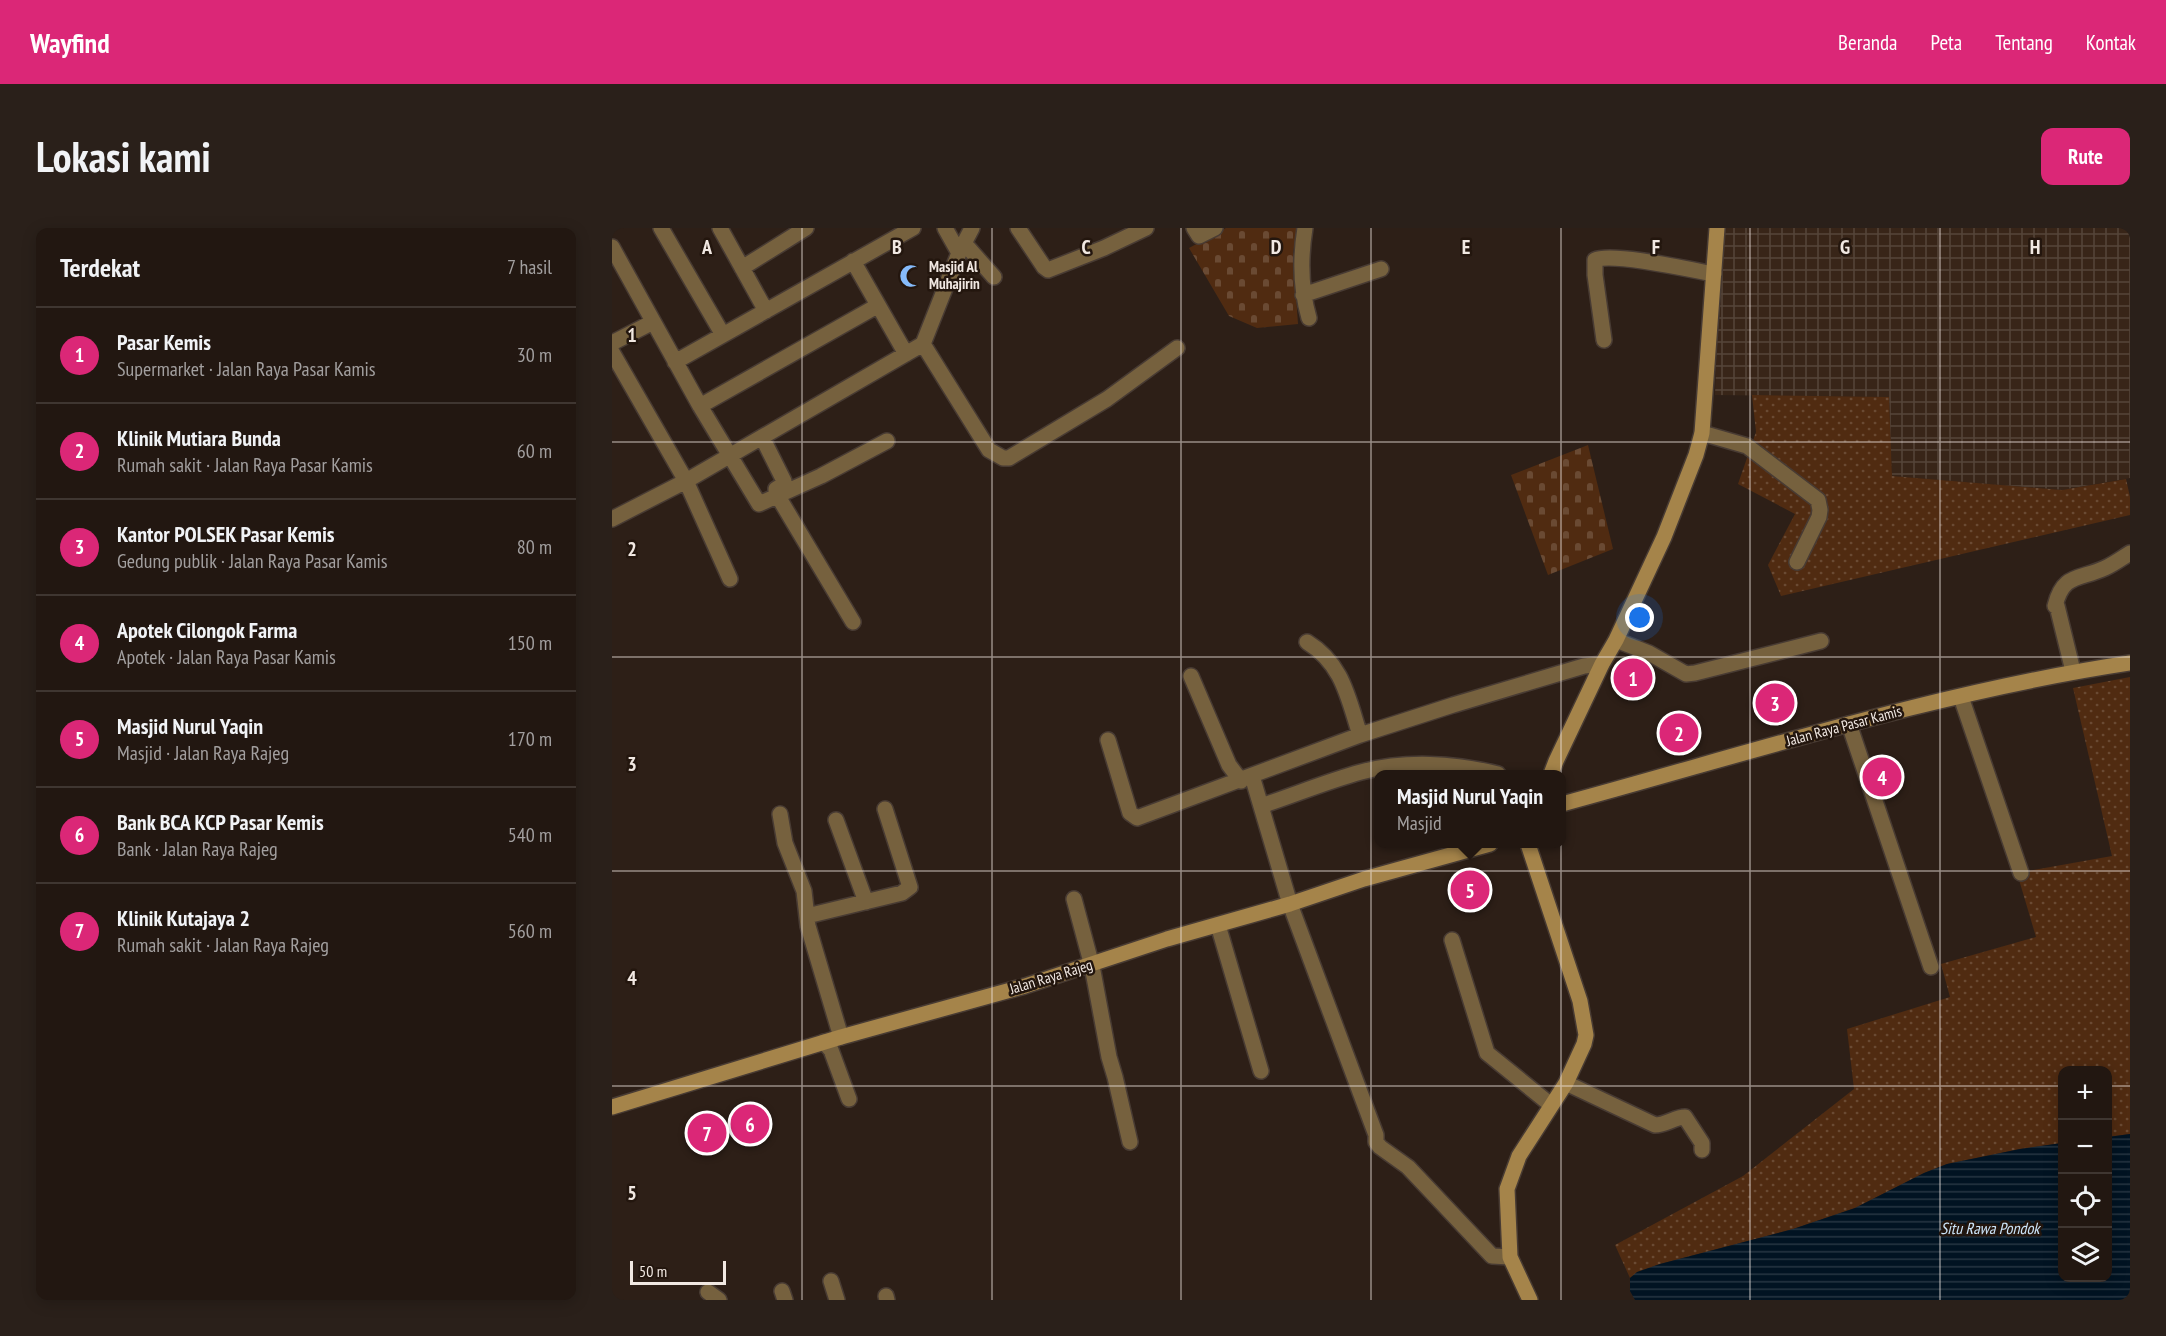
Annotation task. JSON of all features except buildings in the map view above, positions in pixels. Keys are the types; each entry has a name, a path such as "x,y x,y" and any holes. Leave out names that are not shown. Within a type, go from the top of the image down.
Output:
{"main road":[{"path":"1552,770 1664,537 1696,455 1702,433 1717,228"},
{"name":"Jalan Raya Pasar Kamis","path":"1566,803 1814,732 1926,704 2073,671 2130,663"},
{"name":"Jalan Raya Rajeg","path":"612,1107 841,1037 1092,966 1167,939 1472,848"},
{"path":"1530,848 1580,1001 1584,1020 1584,1044 1566,1083 1519,1156 1507,1189 1510,1257 1530,1300"}],"street":[{"path":"661,228 723,335"},
{"path":"720,228 766,311"},
{"path":"742,268 806,228"},
{"path":"675,362 913,228"},
{"path":"945,228 962,248 994,277"},
{"path":"612,519 686,481 923,344 972,228"},
{"path":"1018,228 1048,270 1104,248 1146,228"},
{"path":"1194,228 1199,236 1215,228"},
{"path":"1305,228 1300,265 1303,295 1309,318"},
{"path":"612,247 700,406 759,504 821,476 887,441"},
{"path":"1604,340 1594,275 1595,260 1604,257 1714,274"},
{"path":"853,261 906,354"},
{"path":"1303,295 1381,269"},
{"path":"700,406 877,306"},
{"path":"612,343 653,322"},
{"path":"923,344 989,450 1003,458 1009,458 1107,399 1177,348"},
{"path":"612,352 686,481 730,579"},
{"path":"1702,433 1747,446 1818,500 1819,517 1797,562"},
{"path":"762,436 784,482 776,489 777,496 853,622"},
{"path":"2073,671 2057,606 2055,606 2059,591 2070,581 2105,568 2130,553"},
{"path":"1616,640 1649,653 1686,674 1821,641"},
{"path":"1307,642 1328,659 1339,674 1360,735"},
{"path":"1108,740 1130,813 1134,817 1139,817 1360,735 1584,666 1602,664"},
{"path":"1191,676 1228,765 1247,778 1261,806 1290,904 1377,1142 1380,1147 1408,1167 1492,1256 1510,1257"},
{"path":"1961,697 2021,873"},
{"path":"1849,724 1931,967"},
{"path":"1261,806 1363,771 1386,767 1439,766 1482,770"},
{"path":"807,916 902,893 910,887 885,809"},
{"path":"780,814 785,843 804,891 808,926 841,1037"},
{"path":"836,820 866,902"},
{"path":"1074,899 1092,966 1109,1057 1130,1142"},
{"path":"1218,925 1261,1071"},
{"path":"1452,940 1487,1053 1551,1106"},
{"path":"824,1042 831,1050 849,1099"},
{"path":"1566,1083 1655,1125 1662,1125 1681,1116 1685,1117 1702,1143 1702,1150"},
{"path":"831,1281 837,1300"}],"shaded area":[{"path":"1721,228 2130,228 2130,478 2062,490 1892,476 1889,397 1715,395"}],"green space":[{"path":"1226,228 1298,228 1293,252 1298,324 1257,328 1229,316 1189,248"},
{"path":"1752,395 1889,397 1892,476 2062,490 2126,479 2130,497 2130,515 1781,596 1768,565 1795,514 1738,484 1756,432"},
{"path":"1588,445 1613,549 1548,575 1511,475"},
{"path":"2130,677 2130,1134 2112,1136 2112,1066 2058,1066 2058,1144 1947,1164 1924,1173 1855,1208 1793,1229 1660,1264 1638,1272 1630,1278 1615,1245 1743,1176 1854,1089 1847,1029 1950,997 1941,964 2036,937 2017,873 2112,856 2073,688"}],"water":[{"name":"Situ Rawa Pondok","path":"2130,1134 2130,1300 1635,1300 1630,1291 1630,1278 1637,1272 1793,1229 1855,1208 1924,1173 1947,1164 2058,1144 2058,1282 2112,1282 2112,1136"}],"place":[{"name":"Masjid Al Muhajirin","path":"911,276"},
{"name":"Pasar Kemis","path":"1633,678"},
{"name":"Kantor POLSEK Pasar Kemis","path":"1775,703"},
{"name":"Klinik Mutiara Bunda","path":"1679,733"},
{"name":"Apotek Cilongok Farma","path":"1882,777"},
{"name":"Masjid Nurul Yaqin","path":"1470,890"},
{"name":"Bank BCA KCP Pasar Kemis","path":"750,1124"},
{"name":"Klinik Kutajaya 2","path":"707,1133"}]}
